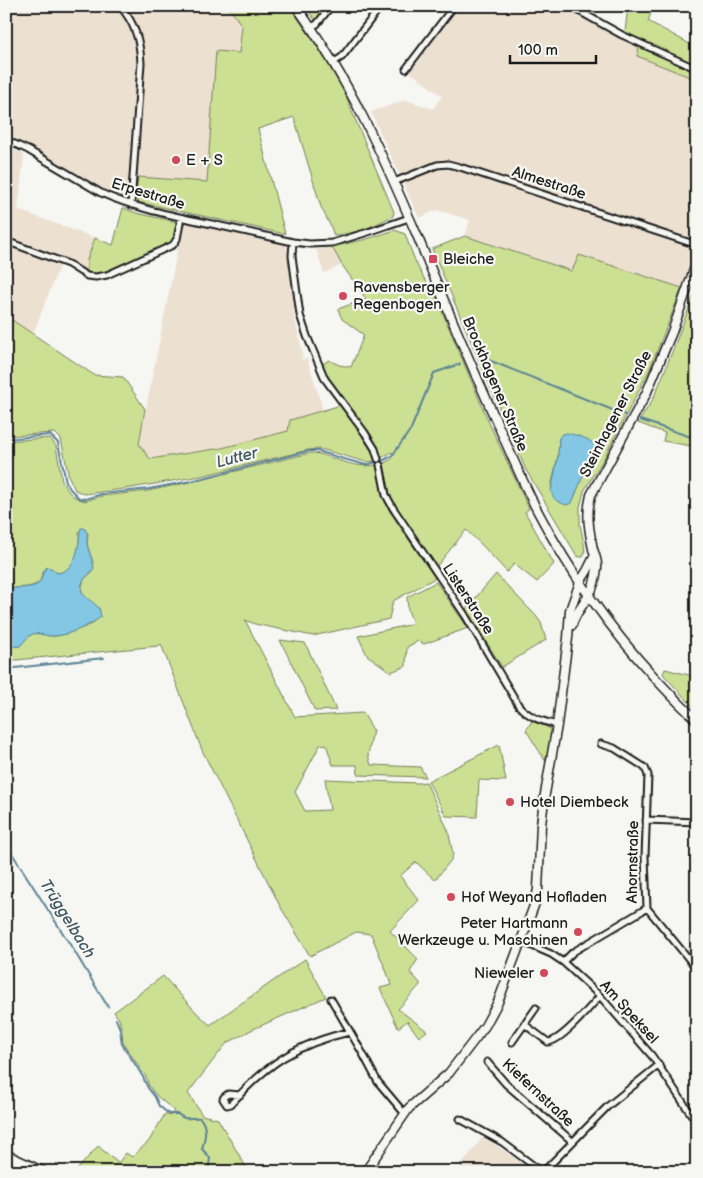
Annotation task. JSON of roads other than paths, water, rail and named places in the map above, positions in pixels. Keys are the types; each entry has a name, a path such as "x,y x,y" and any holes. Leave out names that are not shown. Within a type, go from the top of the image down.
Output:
{"main road":[{"name":"Brockhagener Straße","path":"296,6 334,62 364,116 522,479 554,540 580,582 619,635 643,664 697,720"},
{"name":"Steinhagener Straße","path":"568,638 574,617 589,595 596,573 597,562 588,515 591,495 646,394 672,332 697,261"},
{"name":"Steinhagener Straße","path":"365,1172 405,1114 415,1102 449,1073 485,1026 498,1002 521,941 538,889 540,825 558,725 570,610 580,582 594,554"},
{"path":"6,1156 43,1172"}],"street":[{"path":"120,6 132,22 141,53 131,205"},
{"path":"312,28 330,6"},
{"path":"334,62 342,57 381,6"},
{"path":"406,69 454,6"},
{"path":"570,6 622,35 697,69"},
{"name":"Erpestraße","path":"6,140 28,150 101,193 131,205 181,218 293,242 310,244 332,243 409,218"},
{"name":"Almestraße","path":"394,182 437,165 460,166 697,245"},
{"path":"6,241 68,264 87,276 96,277 107,275 173,245 177,239 181,218"},
{"path":"293,242 292,256 300,315 306,336 325,379 365,433 375,449 378,459"},
{"name":"Listerstraße","path":"380,465 386,495 393,508 465,615 519,706 532,717 558,725"},
{"name":"Ahornstraße","path":"563,962 573,952 647,908 646,820 649,779 647,771 614,748 601,744"},
{"path":"646,820 697,822"},
{"path":"647,908 697,969"},
{"name":"Am Speksel","path":"521,941 551,954 563,962 600,996 659,1065 697,1123"},
{"path":"524,1024 548,1042 552,1042 564,1033 600,996"},
{"path":"330,999 378,1082 405,1114"},
{"path":"512,1042 536,1008"},
{"path":"240,1095 267,1069 291,1052 324,1039 349,1032"},
{"name":"Kiefernstraße","path":"487,1062 506,1084 572,1141"},
{"path":"460,1120 502,1142 542,1172 608,1106 659,1065"}],"water":[{"path":"567,433 587,439 595,447 572,503 566,505 556,500 551,491 558,456 559,438 562,434"},
{"path":"81,528 84,528 87,532 87,543 94,568 83,582 81,588 86,597 98,607 101,617 85,627 72,632 59,636 33,634 20,646 9,647 6,645 6,590 38,584 47,567 57,573 67,569 75,557"}],"waterway":[{"name":"Lutter","path":"481,357 625,415"},
{"name":"Lutter","path":"6,439 50,435 58,443 66,482 79,498 85,499 102,494 149,489 191,481 309,451 318,451 366,465 392,456 411,429 434,373 460,364"},
{"name":"Lutter","path":"640,420 697,439"},
{"path":"6,669 104,658"},
{"name":"Trüggelbach","path":"6,844 108,1007"},
{"name":"Trüggelbach","path":"116,1019 120,1029 122,1044 159,1106 169,1114 178,1114 186,1118 200,1118 203,1121 205,1133 202,1149 210,1158 208,1172"}],"place":[{"name":"E + S","path":"176,160"},
{"name":"Bleiche","path":"433,259"},
{"name":"Ravensberger Regenbogen","path":"343,296"},
{"name":"Hotel Diembeck","path":"510,802"},
{"name":"Hof Weyand Hofladen","path":"451,897"},
{"name":"Peter Hartmann Werkzeuge u. Maschinen","path":"578,932"},
{"name":"Nieweler","path":"544,973"}]}
